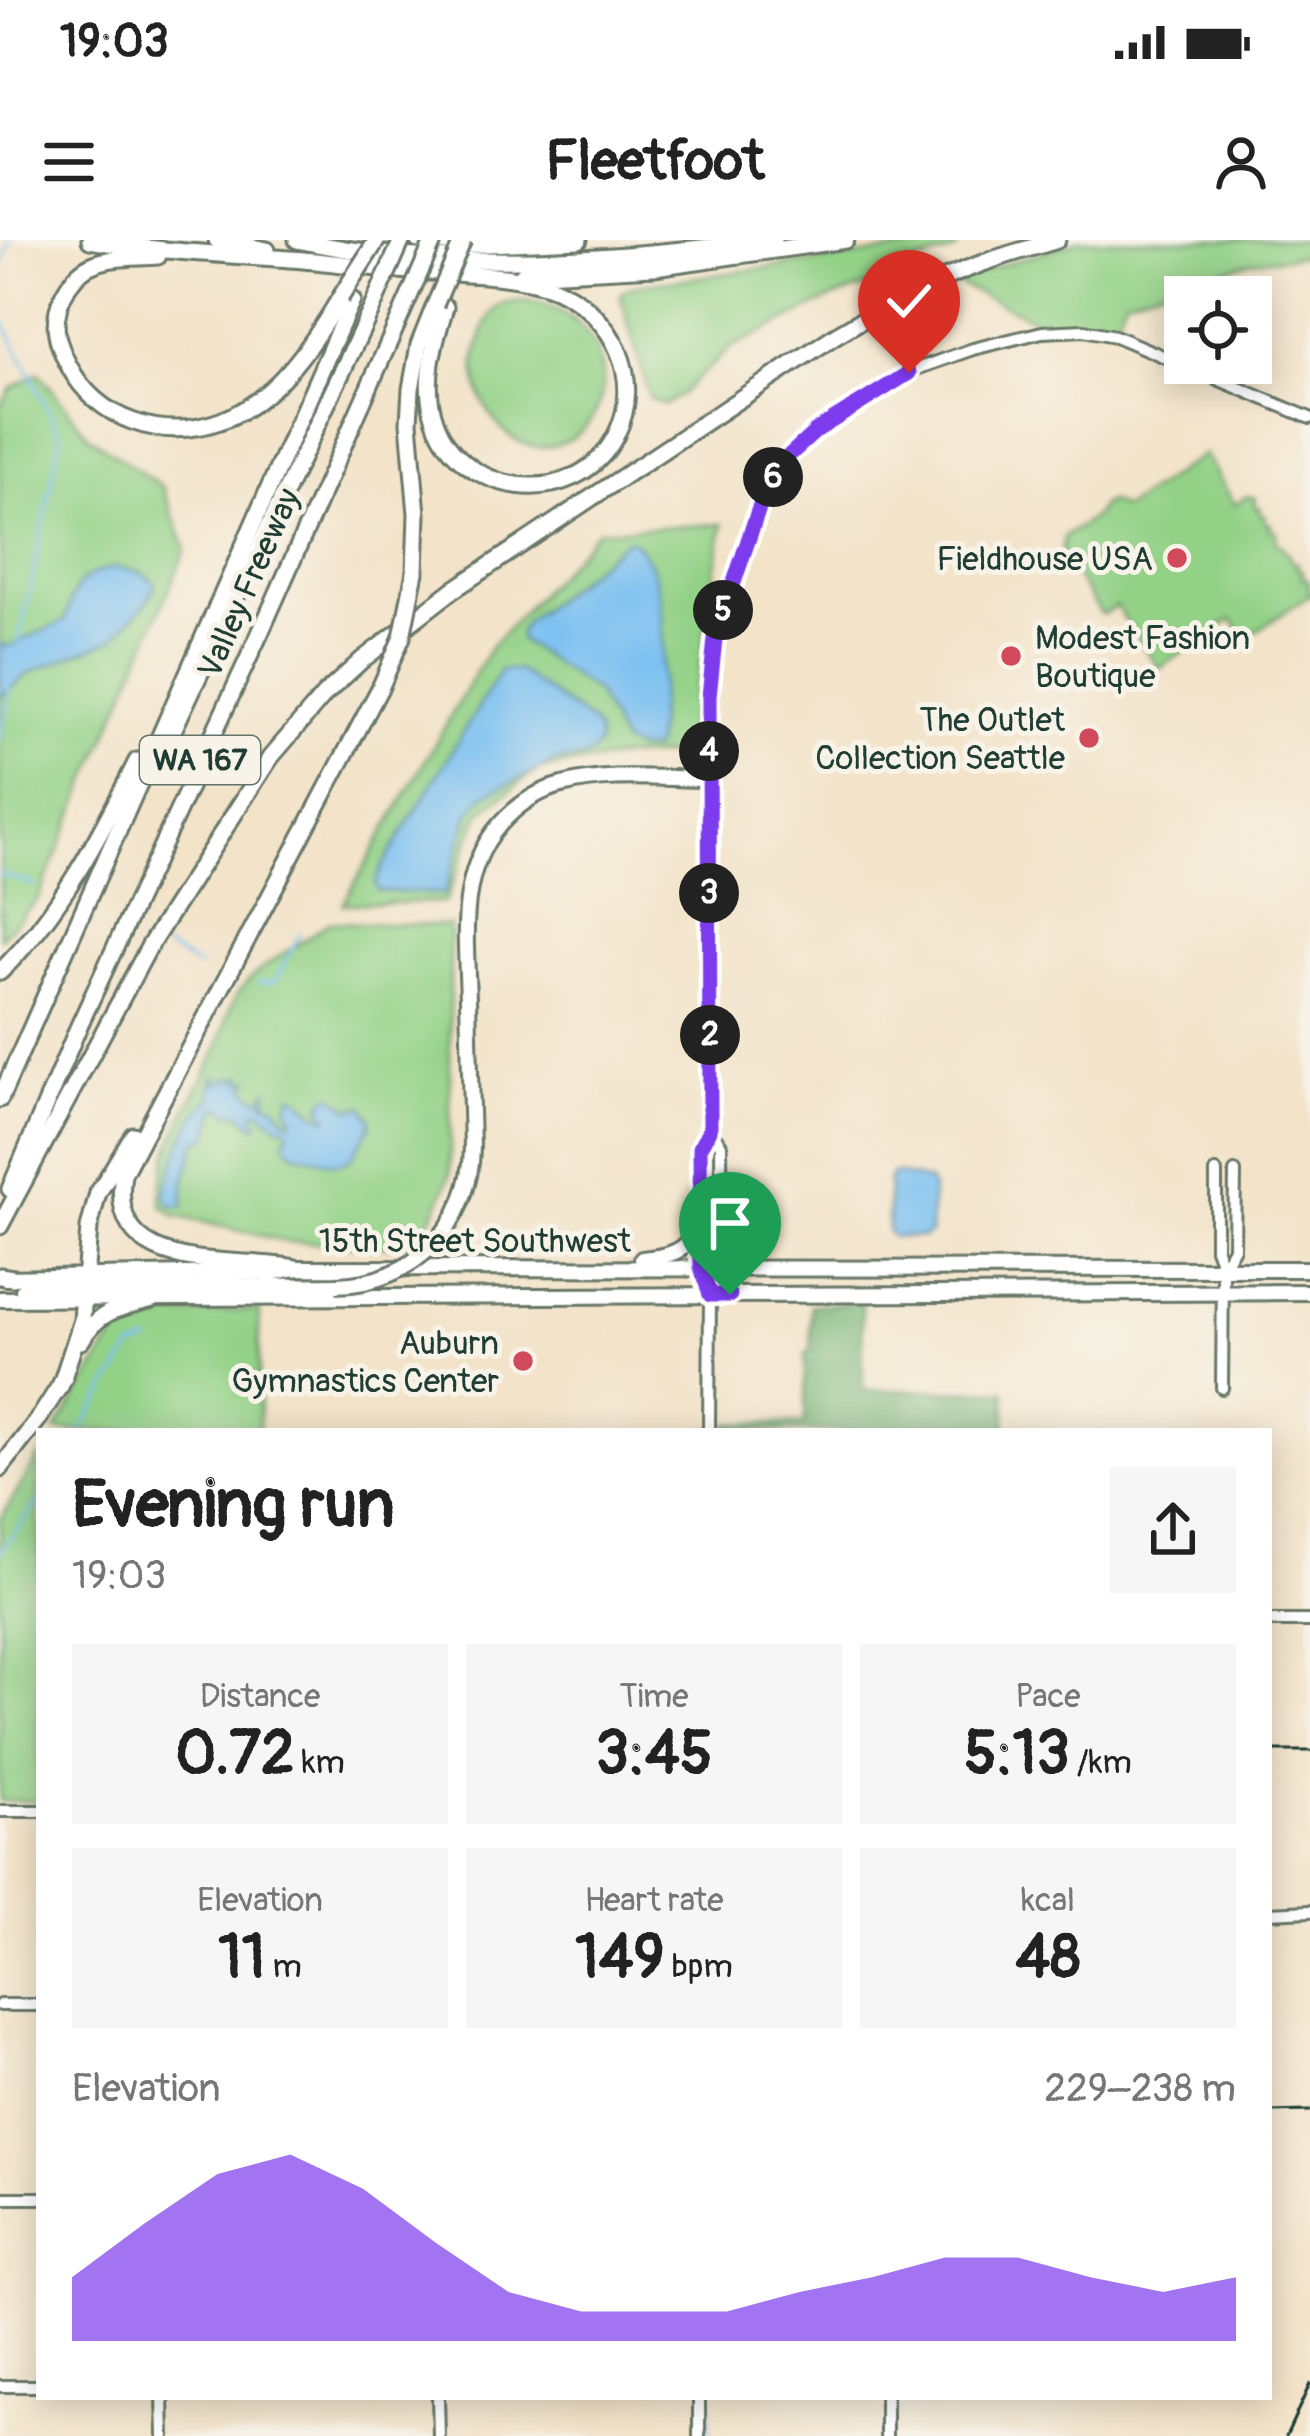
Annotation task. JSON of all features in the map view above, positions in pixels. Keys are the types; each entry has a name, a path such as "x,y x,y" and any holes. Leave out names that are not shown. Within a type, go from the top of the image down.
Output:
{"highway":[{"path":"90,240 194,254 530,281 561,291 589,309 610,331 626,370 625,409 611,444 592,466 557,484 523,487 482,476 451,449 434,418 428,386 440,306"},
{"path":"218,240 319,261"},
{"path":"297,240 350,251 448,260 578,258 774,240"},
{"path":"194,254 115,259 94,264 68,284 56,318 59,349 74,375 106,410 158,427 181,429 220,421 260,396 308,350 346,299 378,240"},
{"path":"86,903 102,883 402,240"},
{"path":"418,240 463,245 579,240"},
{"name":"Valley Freeway","path":"0,1215 78,1028 261,632 434,240"},
{"path":"296,1268 175,1256 148,1246 124,1216 123,1174 381,686 402,637 416,572 411,389 419,345 440,306 464,240"},
{"path":"472,275 635,268 846,240"},
{"path":"0,1226 150,945 270,758 325,694 453,590 836,334 945,278 1057,240"},
{"name":"Valley Freeway","path":"0,1099 346,299"},
{"path":"0,972 43,925 75,878 220,598"},
{"path":"60,1387 79,1332 88,1228 98,1192 211,1010"},
{"path":"0,1469 60,1387 94,1321 113,1309 154,1299"}],"main road":[{"path":"85,1288 336,1286 382,1279 430,1250 448,1228 468,1186 472,1147 466,921 470,879 480,851 513,811 557,786 596,780 710,779"},
{"path":"577,1267 676,1254 694,1233 700,1196"},
{"name":"15th Street Southwest","path":"10,1286 85,1288 296,1268 1310,1269"},
{"name":"15th Street Southwest","path":"10,1286 85,1288 154,1299 1310,1292"}],"street":[{"path":"709,1428 710,1295 701,1268 700,1148 710,1130 712,653 762,499 775,473 817,430 927,365 1014,338 1066,329 1115,336 1310,418"},
{"path":"710,1130 721,1145 721,1268 710,1295"},
{"path":"1216,1172 1216,1249 1223,1268 1222,1388"},
{"path":"1223,1268 1234,1247 1235,1172"},
{"path":"1272,1621 1310,1621"},
{"path":"0,1811 36,1811"},
{"path":"1272,1913 1310,1911"},
{"path":"0,2005 36,2005"},
{"path":"0,2198 36,2198"},
{"path":"0,2386 36,2386"},
{"path":"163,2400 164,2436"},
{"path":"438,2400 439,2436"},
{"path":"699,2400 699,2435"},
{"path":"886,2400 886,2436"}],"green space":[{"path":"1080,240 1310,240 1310,255 1254,261 1202,276 1164,276 1164,287 1125,298 1115,324 1044,324 956,283"},
{"path":"954,243 958,247 953,252 830,299 730,348 665,405 650,399 620,294 632,286"},
{"path":"529,301 556,309 579,325 595,347 603,373 600,401 582,431 554,445 537,447 521,443 496,422 476,373 479,344 493,312 504,304"},
{"path":"39,373 89,436 163,488 186,549 38,899 0,938 0,406 12,388"},
{"name":"Fieldhouse USA","path":"1204,454 1235,504 1247,496 1256,498 1255,507 1266,516 1265,523 1277,531 1276,540 1291,562 1298,563 1302,578 1308,579 1310,595 1246,638 1232,619 1159,669 1116,606 1102,615 1061,555 1064,537 1094,517 1102,505 1110,502 1123,509"},
{"path":"723,524 685,754 539,769 480,813 445,902 343,904 490,648 598,530"},
{"path":"329,922 450,926 450,1175 433,1214 406,1246 289,1242 176,1216 162,1206 171,1145 217,1051 235,998 266,966"},
{"path":"862,1302 863,1390 1006,1391 1006,1428 727,1428 727,1424 805,1423 811,1305"},
{"path":"259,1309 259,1428 57,1428 125,1320"},
{"path":"36,1461 36,1801 0,1801 0,1520"}],"water":[{"path":"632,540 647,558 661,606 662,664 652,750 636,750 622,743 596,692 520,640 526,622"},
{"path":"115,567 141,572 155,583 144,606 115,638 29,673 0,698 0,644 9,646 65,621 80,584"},
{"path":"501,670 519,671 592,723 598,746 586,758 558,761 484,795 469,814 444,894 378,891 375,884 383,865"},
{"path":"215,1075 218,1081 243,1076 240,1080 250,1080 248,1091 257,1099 267,1090 264,1102 275,1105 287,1121 293,1119 287,1106 292,1094 328,1118 321,1107 327,1096 351,1109 363,1106 371,1126 351,1158 338,1164 295,1153 285,1140 286,1127 259,1110 254,1114 256,1127 239,1112 217,1108 208,1137 197,1141 184,1182 184,1206 171,1206 165,1195 177,1155 194,1118 212,1098"},
{"path":"895,1173 929,1181 932,1187 930,1233 924,1237 893,1237 888,1232 889,1178"}],"waterway":[{"path":"0,273 10,240"},
{"path":"0,313 61,436 19,642"},
{"path":"0,738 10,687"},
{"path":"0,874 34,885"},
{"path":"258,983 275,981 300,934"},
{"path":"165,947 199,967"},
{"path":"82,1428 132,1349 150,1342"},
{"path":"0,1552 36,1505"},
{"path":"709,2400 709,2436"}],"railway":[{"path":"1272,1751 1310,1751"},
{"path":"1272,2112 1310,2111"},
{"path":"1286,2436 1310,2384"}],"place":[{"name":"Fieldhouse USA","path":"1177,558"},
{"name":"Modest Fashion Boutique","path":"1011,656"},
{"name":"The Outlet Collection Seattle","path":"1089,738"},
{"name":"Auburn Gymnastics Center","path":"523,1361"}],"route":[{"path":"730,1295 710,1295 701,1268 700,1148 710,1130 712,653 762,499 783,461 817,430 909,373"}]}
